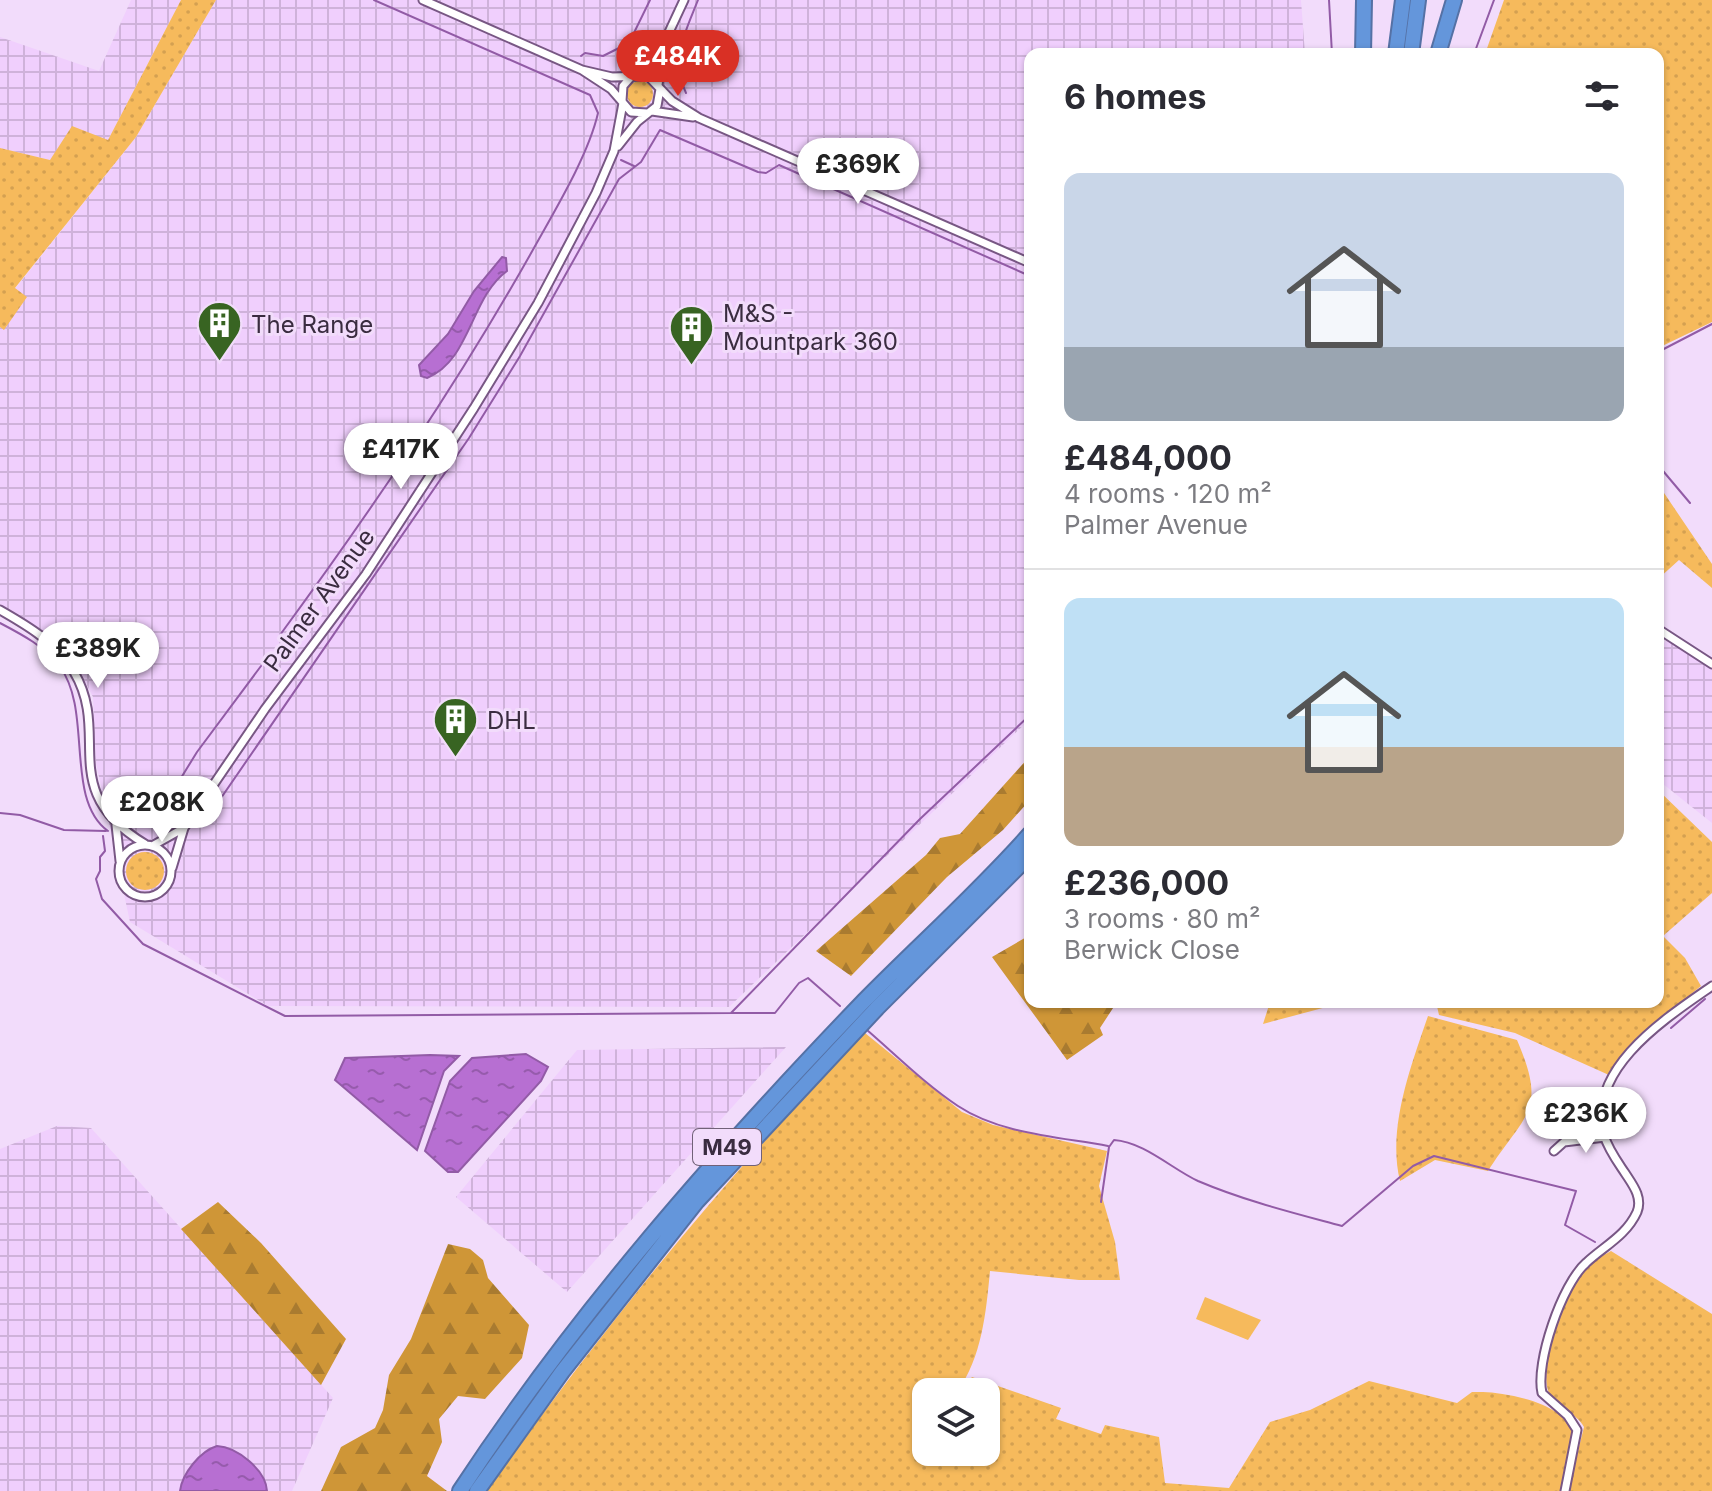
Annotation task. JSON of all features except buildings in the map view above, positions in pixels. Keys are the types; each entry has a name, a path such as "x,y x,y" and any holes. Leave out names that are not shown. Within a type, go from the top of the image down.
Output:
{"highway":[{"path":"1363,48 1364,0"},
{"path":"1397,48 1403,0"},
{"path":"1412,48 1418,0"},
{"path":"1440,48 1454,0"},
{"name":"M49","path":"460,1491 551,1363 687,1193 866,999 995,874 1024,841"},
{"name":"M49","path":"477,1491 562,1372 697,1201 877,1008 1024,861"}],"street":[{"path":"423,0 582,70 611,89 631,112 699,118"},
{"path":"614,151 623,86 663,45 684,0"},
{"path":"614,151 659,101 663,45"},
{"path":"582,70 612,77 648,76 699,118 1024,260"},
{"name":"Palmer Avenue","path":"149,845 184,828 265,709 366,574 538,303 614,151"},
{"path":"0,610 42,636 75,673 86,707 92,782 116,825 120,881 126,890 142,897 164,889 184,828"},
{"path":"1664,633 1712,664"},
{"path":"116,825 165,853 172,869"},
{"path":"120,861 131,848 149,845"},
{"path":"1565,1491 1577,1430 1568,1416 1542,1393 1541,1369 1557,1313 1574,1277 1625,1230 1638,1205 1636,1191 1605,1137 1602,1105 1611,1080 1622,1063 1664,1023 1712,986"},
{"path":"1554,1151 1564,1142 1605,1137"}],"shaded area":[{"path":"131,0 181,0 108,140 50,160 0,148 0,37 99,71"},
{"path":"181,0 216,0 136,137 15,288 27,297 4,330 0,327 0,148 50,160 72,126 108,140"},
{"path":"216,0 1301,0 1305,48 1024,48 1024,725 729,1007 268,1006 130,922 96,763 93,697 68,649 0,604 0,327 4,329 26,297 15,289 136,137"},
{"path":"1504,0 1712,0 1712,322 1664,345 1664,48 1487,48"},
{"path":"640,81 650,84 653,94 650,104 640,107 630,104 627,94 630,84"},
{"path":"1664,493 1712,564 1712,588 1679,560 1664,574"},
{"path":"1669,637 1712,669 1712,823 1664,785 1664,643"},
{"path":"1664,796 1712,842 1712,893 1664,935"},
{"path":"145,852 159,857 164,871 159,885 145,890 131,885 126,871 131,857"},
{"path":"1664,937 1685,958 1701,986 1642,1034 1609,1075 1515,1033 1439,1015 1437,1008 1664,1008"},
{"path":"1268,1008 1323,1008 1263,1024"},
{"path":"1428,1016 1517,1040 1531,1083 1531,1098 1522,1123 1488,1171 1435,1160 1400,1181 1396,1140 1399,1119 1408,1076"},
{"path":"865,1033 962,1112 993,1125 1107,1151 1099,1186 1115,1242 1120,1280 1079,1280 990,1271 981,1334 965,1378 912,1378 912,1466 1000,1466 1000,1387 1061,1408 1056,1419 1101,1434 1105,1425 1159,1437 1165,1483 1229,1488 1270,1422 1310,1410 1369,1381 1457,1403 1472,1392 1495,1393 1553,1410 1572,1429 1574,1442 1561,1491 487,1491 575,1371 667,1254"},
{"path":"786,1047 567,1292 456,1197 577,1050"},
{"path":"57,1126 91,1128 333,1398 292,1491 0,1491 0,1149"},
{"path":"1611,1251 1712,1314 1712,1491 1568,1491 1584,1427 1549,1393 1546,1381 1550,1348 1578,1279 1590,1264"},
{"path":"1205,1297 1261,1320 1248,1340 1196,1319"}],"green space":[{"path":"1024,763 1024,807 1003,830 947,877 851,976 816,951 926,855 940,838 960,834"},
{"path":"1024,938 1024,1001 992,957"},
{"path":"1029,1008 1113,1008 1100,1028 1103,1035 1067,1060"},
{"path":"218,1202 261,1243 346,1339 321,1385 181,1229"},
{"path":"448,1244 470,1249 483,1260 488,1278 529,1325 522,1358 485,1399 458,1396 439,1419 442,1442 427,1476 447,1491 321,1491 341,1447 375,1428 383,1410 389,1375 411,1339"}],"water":[{"path":"502,257 506,258 507,271 485,297 453,357 442,369 427,378 421,376 419,365 448,334 474,291"},
{"path":"526,1054 548,1067 541,1081 458,1172 448,1172 425,1151 450,1081 472,1058"},
{"path":"459,1056 444,1071 417,1150 335,1080 345,1058"},
{"path":"217,1446 233,1450 249,1461 262,1475 267,1491 180,1491 193,1464"}],"waterway":[{"path":"280,635 379,496 472,353 568,186 598,113 590,95 374,0"},
{"path":"581,56 585,53 603,56 629,43 650,0"},
{"path":"686,93 681,81 679,57 698,0"},
{"path":"1329,0 1332,48"},
{"path":"1476,48 1494,0"},
{"path":"210,814 469,438 520,356 619,179 641,162 660,130 758,172 766,173 779,165 1024,273"},
{"path":"621,160 634,166"},
{"path":"1664,349 1712,324"},
{"path":"1664,472 1690,503"},
{"path":"0,623 48,653 70,685 87,798 95,817 108,831"},
{"path":"127,828 147,822 160,812 197,752 261,666"},
{"path":"103,836 105,851 100,857 100,871 96,879 102,899 143,944 285,1016 731,1013 920,819 1024,721"},
{"path":"0,813 20,815 64,830 106,831"},
{"path":"731,1013 775,1013 799,983 808,978 840,1006"},
{"path":"1671,1028 1705,999"},
{"path":"867,1030 934,1089 975,1115 1011,1129 1108,1146"},
{"path":"1101,1202 1109,1147 1114,1140 1136,1146 1216,1188 1342,1226 1413,1166 1434,1156 1576,1191 1565,1225 1595,1242"}],"place":[{"name":"The Range","path":"220,363"},
{"name":"M&S - Mountpark 360","path":"692,366"},
{"name":"DHL","path":"456,759"}]}
